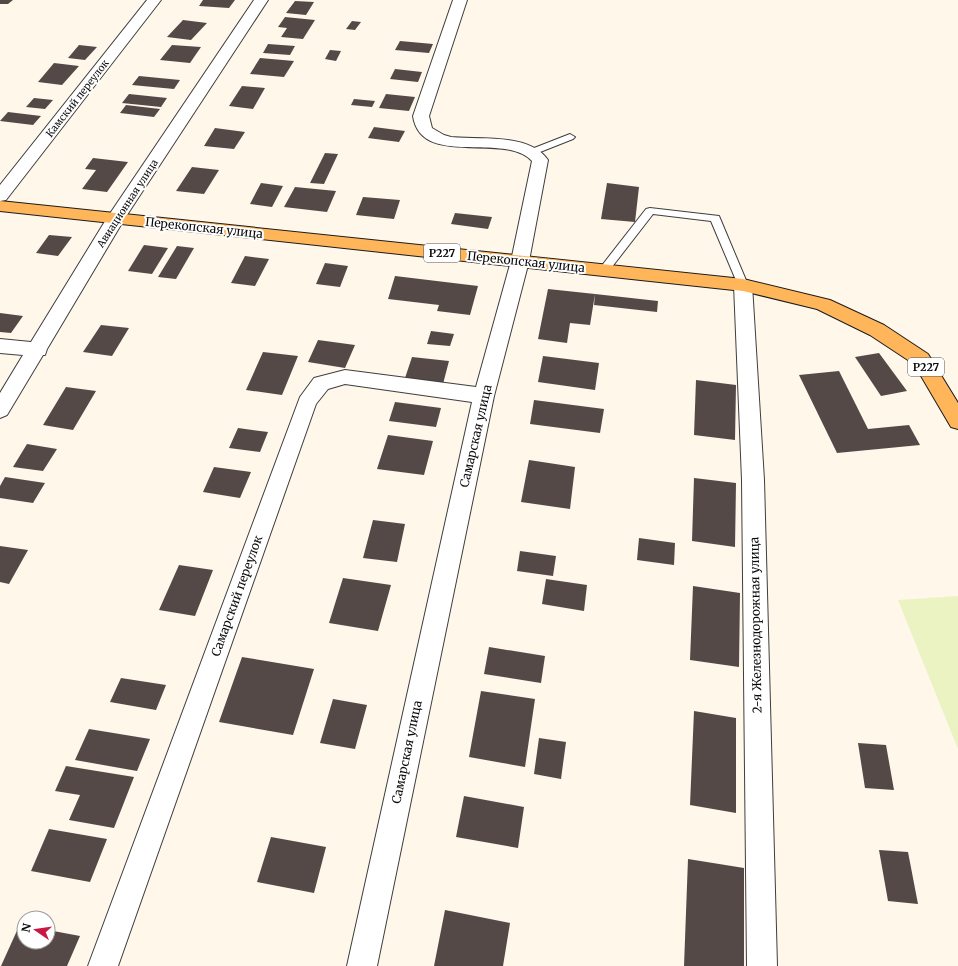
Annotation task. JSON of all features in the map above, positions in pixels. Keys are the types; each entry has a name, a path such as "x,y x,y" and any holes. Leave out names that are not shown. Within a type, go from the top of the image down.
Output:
{"main road":[{"name":"Перекопская улица","path":"0,206 743,285 823,304 877,330 921,359 958,421"}],"street":[{"name":"Камский переулок","path":"0,196 154,0"},
{"name":"Авиационная улица","path":"0,410 38,350 116,218 261,0"},
{"path":"460,0 421,116 422,125 427,132 447,140 518,147 532,152"},
{"name":"Самарская улица","path":"362,966 484,396 520,261 540,160 532,152"},
{"name":"2-я Железнодорожная улица","path":"743,285 753,480 762,966"},
{"path":"0,346 38,350"},
{"name":"Самарский переулок","path":"103,966 307,402 321,383 345,377 484,396"}],"lane":[{"path":"532,152 570,136"},
{"path":"604,270 650,211 714,218 743,285"}],"green space":[{"path":"958,596 958,749 898,600"}],"building":[{"path":"0,0 13,0 8,4 0,4"},
{"path":"203,0 235,0 229,8 199,6"},
{"path":"295,1 314,2 306,15 286,13"},
{"path":"285,17 315,20 303,39 281,37 287,28 278,27"},
{"path":"183,20 207,23 191,40 167,37"},
{"path":"352,21 361,22 355,30 346,29"},
{"path":"400,41 433,44 429,53 395,50"},
{"path":"268,44 295,46 290,55 263,53"},
{"path":"79,45 97,47 85,60 68,58"},
{"path":"172,45 201,47 190,63 160,60"},
{"path":"330,50 341,51 336,61 325,59"},
{"path":"260,58 294,61 284,77 250,74"},
{"path":"54,63 79,66 62,85 38,82"},
{"path":"395,69 422,72 418,82 390,79"},
{"path":"139,76 180,80 174,89 132,85"},
{"path":"242,86 265,88 253,109 229,106"},
{"path":"129,94 167,98 161,107 122,103"},
{"path":"386,94 415,97 409,111 379,108"},
{"path":"34,98 53,100 45,109 26,107"},
{"path":"354,99 375,101 372,107 351,105"},
{"path":"126,105 160,109 154,117 120,113"},
{"path":"8,112 41,116 33,125 0,121"},
{"path":"374,127 405,131 399,142 368,138"},
{"path":"215,128 245,132 234,149 204,146"},
{"path":"325,153 338,154 324,184 310,183"},
{"path":"93,158 128,162 107,192 82,189 96,170 85,169"},
{"path":"192,167 219,170 204,194 176,191"},
{"path":"261,183 283,186 272,207 250,204"},
{"path":"607,183 639,187 635,222 601,219"},
{"path":"295,187 336,191 327,212 284,207"},
{"path":"363,197 400,200 394,219 356,215"},
{"path":"455,213 492,217 488,229 451,224"},
{"path":"49,235 72,237 58,256 36,253"},
{"path":"144,245 168,248 152,274 128,271"},
{"path":"177,246 194,248 176,279 158,277"},
{"path":"245,256 269,259 255,286 231,283"},
{"path":"325,263 348,266 340,287 316,284"},
{"path":"395,276 478,286 470,315 437,311 439,305 388,299"},
{"path":"548,289 595,294 590,325 570,323 567,343 538,339"},
{"path":"595,294 658,301 657,312 594,305"},
{"path":"0,313 23,316 11,333 0,332"},
{"path":"101,325 129,328 112,356 83,352"},
{"path":"431,331 454,334 450,346 427,344"},
{"path":"318,340 355,345 345,368 308,362"},
{"path":"263,352 298,356 282,395 246,390"},
{"path":"879,353 907,391 881,396 855,357"},
{"path":"543,356 599,363 595,390 538,382"},
{"path":"412,357 449,361 443,384 405,378"},
{"path":"839,371 868,429 909,425 920,445 837,453 799,375"},
{"path":"696,380 736,385 735,440 694,435"},
{"path":"66,387 96,391 73,430 43,425"},
{"path":"534,400 604,409 600,433 530,424"},
{"path":"395,402 441,408 436,427 389,421"},
{"path":"238,428 268,432 260,452 229,448"},
{"path":"388,435 433,441 424,475 377,469"},
{"path":"27,444 57,449 43,471 13,467"},
{"path":"529,460 575,467 570,509 521,502"},
{"path":"214,467 251,472 240,498 203,492"},
{"path":"5,477 45,483 33,503 0,498 0,486"},
{"path":"694,478 736,483 735,547 692,541"},
{"path":"373,520 405,524 397,562 363,558"},
{"path":"639,538 675,543 674,565 637,560"},
{"path":"0,546 28,550 9,584 0,582"},
{"path":"520,551 556,556 553,576 517,571"},
{"path":"179,565 213,570 195,616 159,610"},
{"path":"343,578 391,585 378,631 329,623"},
{"path":"546,579 587,585 584,611 542,604"},
{"path":"693,586 740,593 739,667 690,660"},
{"path":"489,647 545,656 541,683 484,674"},
{"path":"242,657 314,669 293,735 219,722"},
{"path":"121,678 166,685 156,710 110,702"},
{"path":"481,691 535,699 525,767 469,757"},
{"path":"333,699 367,705 355,749 320,743"},
{"path":"694,711 736,718 736,813 690,805"},
{"path":"89,729 150,739 137,771 75,760"},
{"path":"539,738 566,742 561,779 534,774"},
{"path":"858,743 886,745 894,790 865,788"},
{"path":"66,766 134,777 114,828 69,820 80,795 55,791"},
{"path":"464,796 524,807 518,848 456,837"},
{"path":"49,829 107,839 90,882 31,871"},
{"path":"271,837 326,847 314,893 257,882"},
{"path":"879,850 908,852 918,904 888,901"},
{"path":"688,859 744,868 744,966 684,966"},
{"path":"445,910 510,923 503,966 434,966"},
{"path":"56,932 80,936 67,966 1,966 16,933 16,950 56,950"}]}
